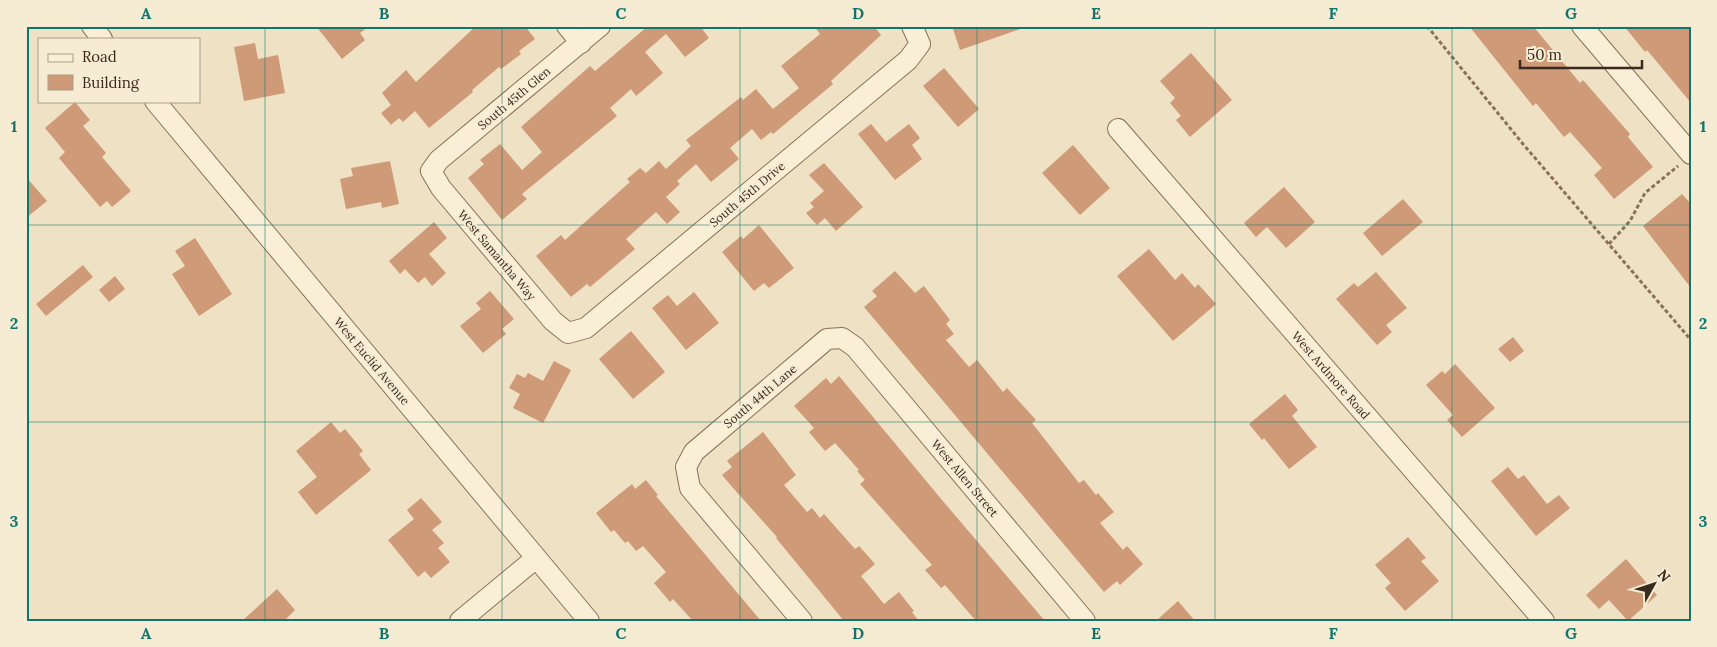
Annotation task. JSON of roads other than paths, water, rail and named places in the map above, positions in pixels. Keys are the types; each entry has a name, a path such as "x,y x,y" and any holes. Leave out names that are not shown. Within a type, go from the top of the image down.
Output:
{"street":[{"path":"92,26 101,38"},
{"path":"567,26 581,43"},
{"name":"South 45th Glen","path":"432,171 439,160 600,26"},
{"path":"1582,26 1684,160"},
{"name":"South 45th Drive","path":"568,333 586,328 908,60 916,35"},
{"name":"West Euclid Avenue","path":"156,102 589,621"},
{"name":"West Ardmore Road","path":"1118,129 1544,621"},
{"name":"West Samantha Way","path":"432,171 441,188 534,299 553,321 568,333"},
{"name":"South 44th Lane","path":"802,621 690,488 686,468 694,452 827,339 842,338"},
{"name":"West Allen Street","path":"842,338 855,347 1085,621"},
{"path":"460,621 536,558"}]}
